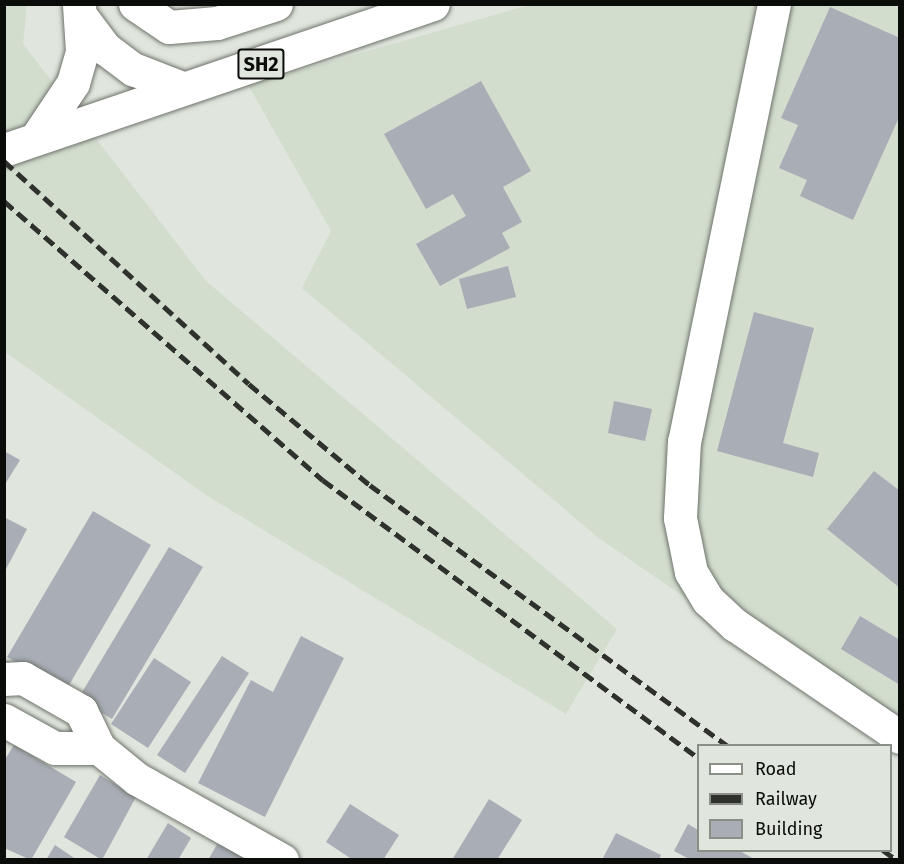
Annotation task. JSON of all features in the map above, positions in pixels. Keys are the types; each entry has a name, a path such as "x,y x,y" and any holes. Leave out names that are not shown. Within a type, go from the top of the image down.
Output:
{"street":[{"path":"135,4 169,27 217,22 276,4"},
{"name":"SH2","path":"37,137 433,4"},
{"path":"774,4 684,441 680,518 691,572 708,600 735,625 900,737"},
{"path":"81,12 106,49 133,69 183,88"},
{"path":"4,150 37,137 73,83 81,12"},
{"path":"4,679 23,678 81,711 99,748 137,779 282,860"},
{"path":"4,720 55,748 99,748"}],"shaded area":[{"path":"5,5 27,5 23,44 206,281 617,629 566,714 206,495 5,352"},
{"path":"529,5 899,5 899,745 600,539 302,288 331,231 248,85"}],"building":[{"path":"830,7 900,38 900,115 853,220 800,196 807,180 779,168 798,125 781,118"},
{"path":"481,81 531,171 503,187 522,222 502,233 510,248 440,286 416,244 466,216 453,194 426,209 384,134"},
{"path":"508,266 516,297 467,309 459,279"},
{"path":"754,312 814,328 783,443 819,453 813,477 717,451"},
{"path":"614,401 652,409 645,441 608,433"},
{"path":"4,451 20,460 4,486"},
{"path":"874,471 900,491 900,588 827,529"},
{"path":"93,511 151,545 65,692 7,657"},
{"path":"4,517 27,529 4,573"},
{"path":"169,547 203,567 112,719 78,699"},
{"path":"860,616 900,640 900,685 841,649"},
{"path":"301,636 344,658 265,817 198,783 251,680 273,692"},
{"path":"222,656 249,673 185,773 157,755"},
{"path":"154,658 191,682 148,748 111,724"},
{"path":"14,745 76,782 31,860 4,848 4,761"},
{"path":"100,775 136,797 102,860 64,837"},
{"path":"489,799 522,820 497,860 452,860"},
{"path":"350,804 399,835 383,860 353,860 326,842"},
{"path":"168,823 191,838 178,860 146,860"},
{"path":"688,824 697,829 697,852 742,852 756,860 691,860 674,851"},
{"path":"616,833 661,855 659,860 602,860"},
{"path":"219,841 250,860 208,860"},
{"path":"55,845 77,860 46,860"}],"railway":[{"path":"4,161 249,384 370,485 725,744"},
{"path":"4,201 323,480 697,756"},
{"path":"886,852 897,860"}]}
